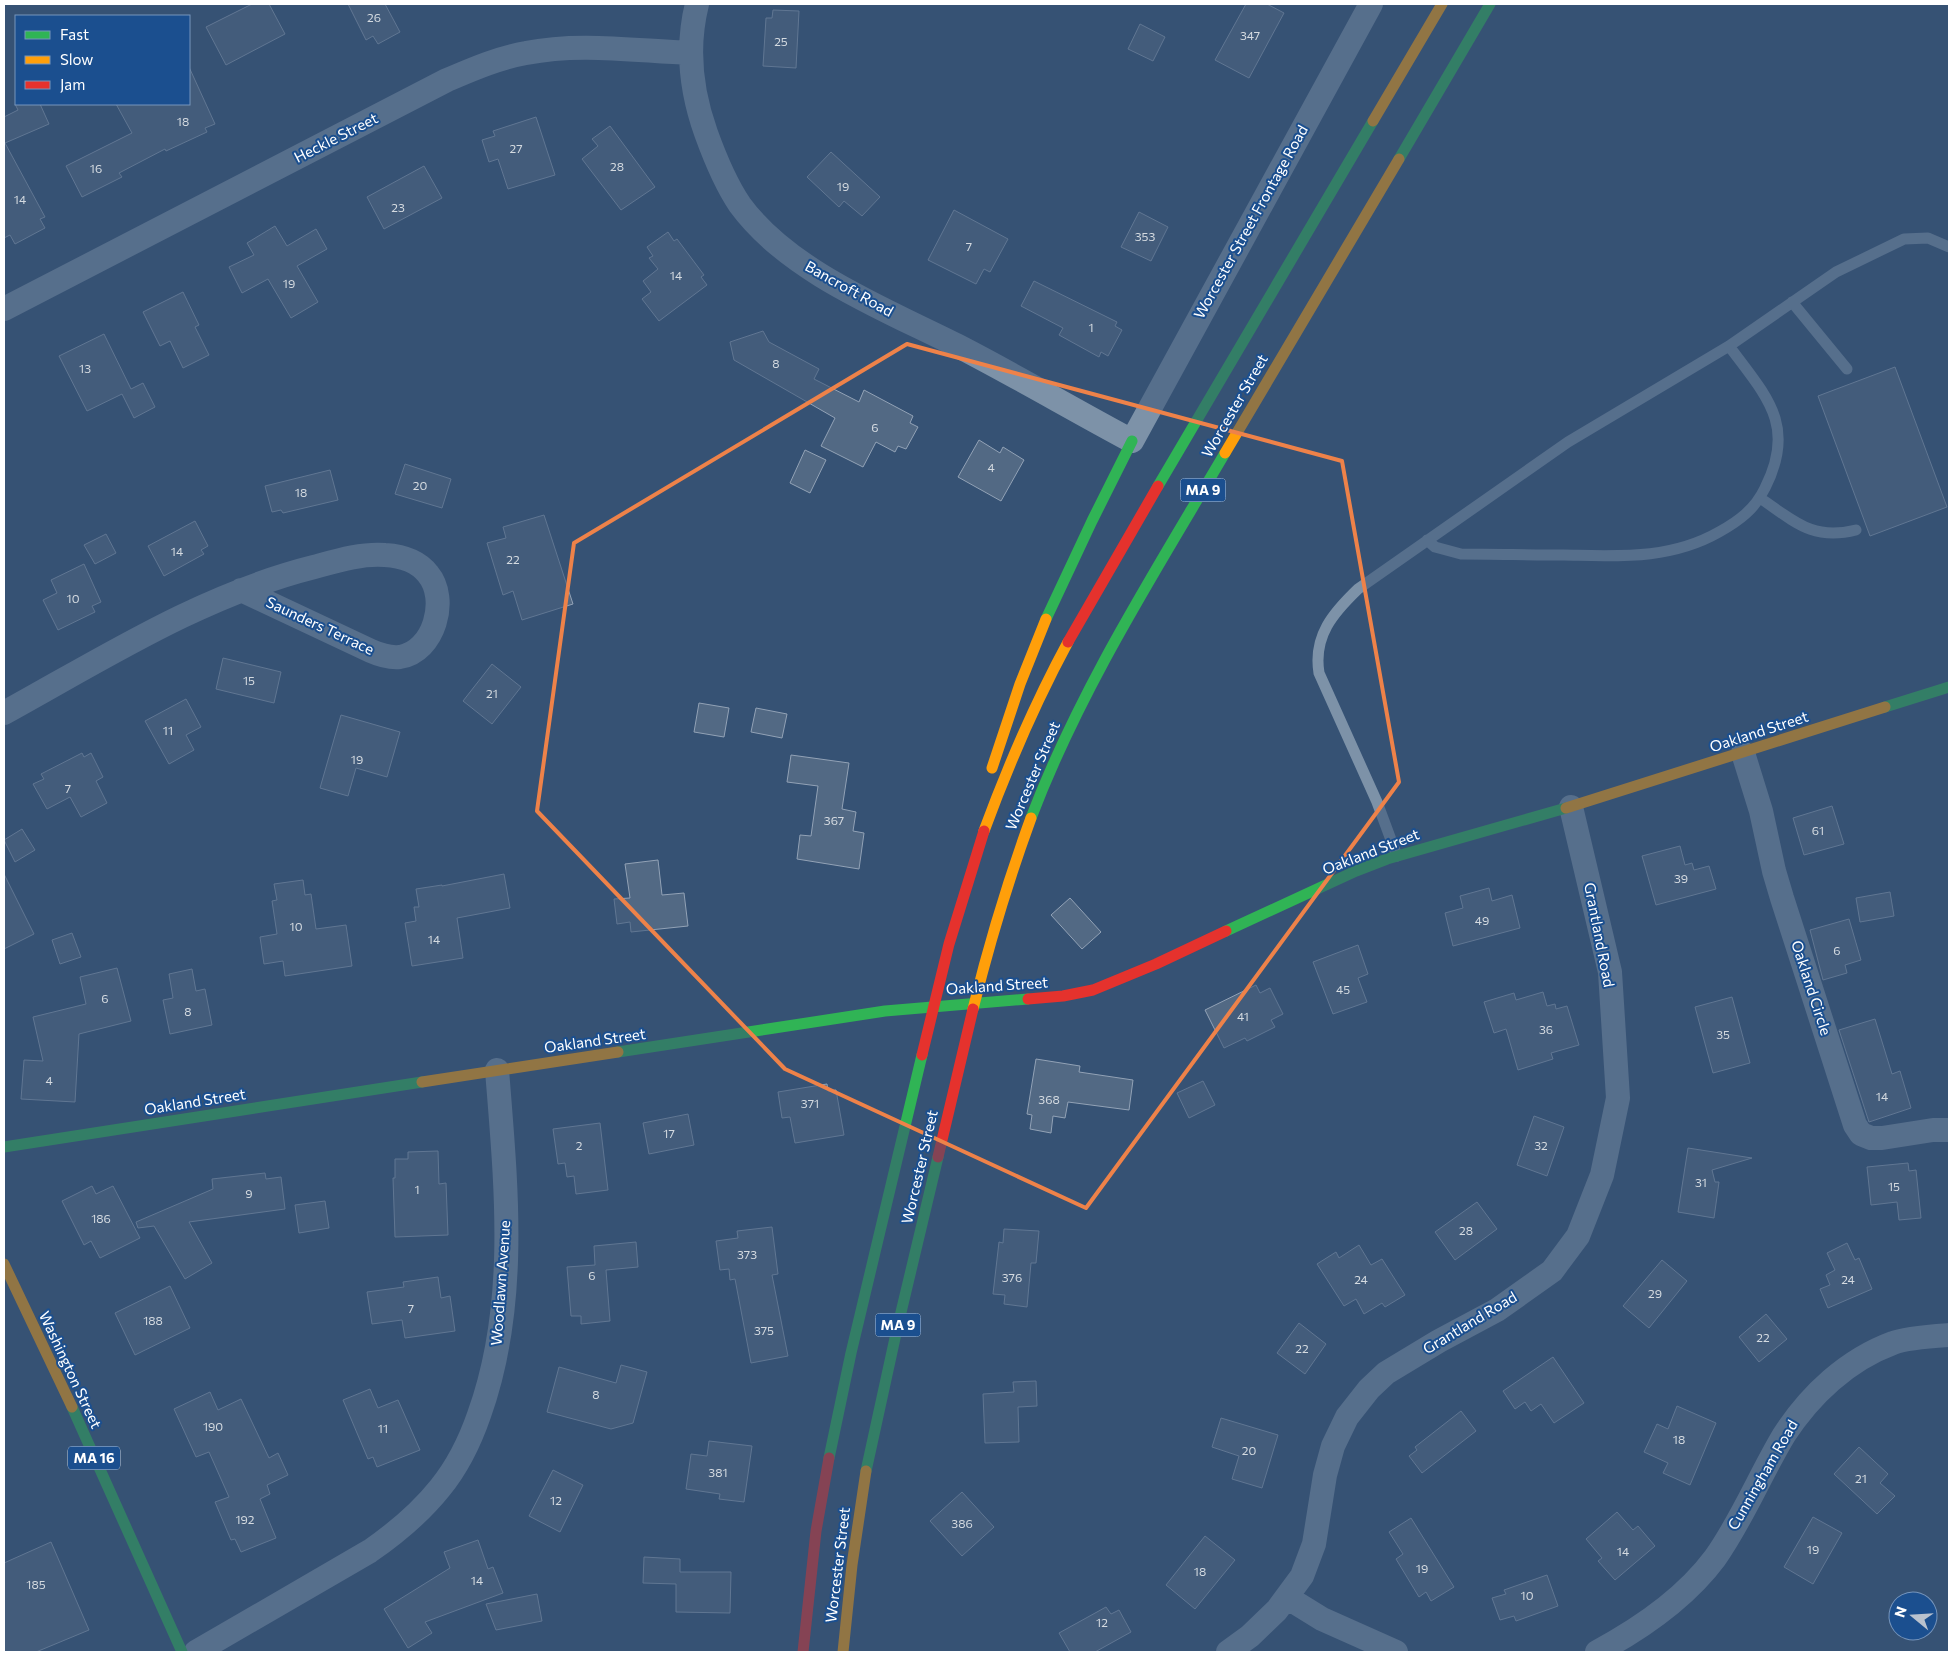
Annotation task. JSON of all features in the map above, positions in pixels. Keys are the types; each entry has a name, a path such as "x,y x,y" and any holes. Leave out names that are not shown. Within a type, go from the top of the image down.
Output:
{"main road":[{"name":"Worcester Street","path":"803,1652 813,1550 831,1444 862,1304 954,922 992,808 1030,718 1125,543 1442,4"},
{"name":"Worcester Street","path":"843,1652 853,1555 876,1420 974,1002 998,917 1028,826 1064,740 1106,655 1490,4"},
{"path":"988,778 1008,714 1032,650 1081,540 1132,441"},
{"name":"Oakland Street","path":"4,1147 860,1015 974,1002 1063,996 1102,987 1156,964 1356,871 1398,856 1571,807 1949,687"},
{"path":"954,922 984,798"},
{"name":"Washington Street","path":"4,1264 88,1442 182,1652"}],"street":[{"name":"Bancroft Road","path":"696,4 690,53 691,72 697,105 724,177 740,205 783,248 806,266 831,281 962,348 1132,441"},
{"name":"Worcester Street Frontage Road","path":"1132,441 1371,4"},
{"name":"Heckle Street","path":"4,310 447,80 491,62 527,53 566,48 690,53"},
{"name":"Saunders Terrace","path":"4,713 180,617 241,590 285,574 330,563 372,555 397,556 410,560 429,574 434,584 437,595 436,620 421,646 402,657 392,657 371,651 241,590"},
{"name":"Oakland Circle","path":"1743,753 1761,811 1782,898 1855,1125 1861,1134 1871,1138 1933,1130 1949,1130"},
{"name":"Grantland Road","path":"1228,1652 1264,1624 1288,1598 1302,1576 1314,1544 1325,1475 1333,1446 1338,1432 1357,1403 1386,1373 1439,1341 1497,1310 1552,1271 1578,1236 1602,1176 1618,1098 1610,972 1571,807"},
{"name":"Woodlawn Avenue","path":"196,1652 370,1551 390,1537 424,1506 441,1487 466,1446 484,1402 492,1374 502,1311 507,1238 507,1202 497,1070"},
{"name":"Cunningham Road","path":"1597,1652 1662,1610 1700,1575 1728,1537 1784,1435 1819,1390 1856,1361 1894,1342 1949,1335"},
{"path":"1288,1598 1322,1619 1396,1652"}],"lane":[{"path":"1398,856 1319,673 1318,646 1323,633 1346,601 1358,589 1568,442 1730,346 1836,272 1904,239 1928,238 1949,247"},
{"path":"1792,302 1847,369"},
{"path":"1428,540 1435,547 1461,554 1634,556 1659,554 1696,544 1733,525 1760,498 1775,467 1779,450 1779,433 1772,406 1730,346"},
{"path":"1760,498 1812,531 1826,534 1842,534 1856,530"}],"highlighted area":[{"path":"907,344 1342,461 1399,782 1086,1208 785,1069 537,811 574,543"}],"building":[{"path":"252,4 269,4 285,34 226,65 206,27"},
{"path":"348,4 385,4 400,32 378,44 373,36 366,40"},
{"path":"1246,4 1267,4 1284,13 1249,78 1215,60"},
{"path":"773,10 799,11 796,68 763,66 766,18 772,18"},
{"path":"1140,24 1165,37 1153,61 1128,49"},
{"path":"190,69 215,124 205,128 207,132 166,151 165,149 119,173 122,177 82,197 66,166 132,133 117,105 190,105"},
{"path":"16,105 40,105 49,124 5,143 45,217 40,219 45,228 15,244 10,235 4,238 4,117 18,110"},
{"path":"536,117 555,175 508,189 498,159 489,162 482,140 495,136 493,131"},
{"path":"610,126 655,187 621,210 582,159 598,146 592,139"},
{"path":"831,152 880,197 862,216 844,201 839,207 807,177"},
{"path":"424,166 442,198 384,229 367,197"},
{"path":"954,210 1008,239 990,272 984,269 976,284 928,260"},
{"path":"1139,212 1168,227 1151,261 1121,247"},
{"path":"275,226 287,246 316,229 327,249 297,266 318,302 291,318 268,279 242,293 229,267 254,255 247,243"},
{"path":"668,232 674,241 677,239 704,275 701,277 707,285 659,321 642,299 651,292 643,281 658,269 649,258 653,256 647,247"},
{"path":"1034,281 1117,322 1115,326 1122,330 1108,356 1101,352 1099,357 1059,335 1063,328 1021,306"},
{"path":"183,292 199,325 195,327 209,355 183,368 170,341 160,346 143,312"},
{"path":"763,331 769,342 819,369 814,379 859,402 864,390 913,416 910,423 918,427 906,449 898,446 895,452 876,442 863,467 821,446 835,418 734,360 730,342"},
{"path":"104,334 131,389 143,383 155,407 134,418 122,394 87,411 59,356"},
{"path":"1895,367 1947,507 1870,536 1818,396"},
{"path":"979,440 1000,453 1003,447 1024,460 1001,501 958,477"},
{"path":"805,450 826,460 810,493 790,483"},
{"path":"405,464 451,479 442,508 395,494"},
{"path":"330,470 338,500 283,513 281,510 272,512 265,486"},
{"path":"544,515 573,604 522,620 513,591 503,595 487,543 506,538 503,527"},
{"path":"195,521 208,546 201,550 204,554 164,576 148,546"},
{"path":"106,534 116,553 95,564 84,545"},
{"path":"84,564 101,602 92,606 95,612 58,630 43,600 57,593 51,580"},
{"path":"223,658 281,672 274,703 216,689"},
{"path":"492,664 521,687 492,724 463,701"},
{"path":"186,699 201,727 186,735 194,750 169,764 145,721"},
{"path":"699,703 729,708 724,737 694,732"},
{"path":"756,708 787,714 782,738 751,732"},
{"path":"341,715 400,732 387,777 356,768 348,796 320,788"},
{"path":"82,753 84,757 91,753 103,777 96,781 107,803 81,817 70,797 47,809 33,784 44,779 41,774"},
{"path":"791,755 849,763 842,809 856,812 853,831 864,833 859,869 797,859 800,835 811,836 818,786 787,782"},
{"path":"1832,806 1844,844 1804,855 1793,818"},
{"path":"22,829 35,850 15,862 4,840"},
{"path":"1680,846 1685,865 1692,863 1694,870 1709,866 1716,889 1656,905 1642,856"},
{"path":"658,860 662,895 684,893 688,926 631,932 630,922 617,924 614,899 630,898 625,864"},
{"path":"4,874 34,934 4,949"},
{"path":"504,874 510,908 457,918 463,958 412,966 405,923 416,921 414,907 419,907 416,889"},
{"path":"303,880 305,895 311,894 316,929 346,925 352,966 285,976 283,961 264,964 260,937 277,934 272,901 277,900 274,884"},
{"path":"1489,888 1492,901 1512,895 1520,928 1453,946 1445,913 1463,908 1460,896"},
{"path":"1890,892 1894,916 1860,922 1856,898"},
{"path":"1070,898 1101,932 1082,949 1051,915"},
{"path":"1849,919 1861,960 1845,965 1847,973 1823,980 1810,930"},
{"path":"72,933 81,957 60,964 52,940"},
{"path":"1358,945 1368,974 1358,978 1367,1002 1333,1014 1313,962"},
{"path":"117,968 131,1021 79,1034 75,1102 21,1099 24,1060 43,1061 33,1017 86,1004 80,977"},
{"path":"192,969 196,991 205,989 212,1025 170,1034 163,1000 173,998 169,974"},
{"path":"1256,985 1260,993 1270,988 1283,1014 1271,1020 1275,1027 1247,1041 1245,1038 1224,1048 1205,1010"},
{"path":"1543,992 1547,1006 1555,1004 1556,1009 1567,1006 1579,1045 1551,1053 1553,1059 1518,1070 1506,1029 1494,1033 1484,1002 1514,993 1516,1000"},
{"path":"1732,997 1750,1063 1713,1073 1695,1007"},
{"path":"1875,1019 1892,1074 1900,1071 1911,1108 1869,1122 1839,1030"},
{"path":"1036,1059 1080,1066 1079,1072 1133,1080 1129,1110 1068,1102 1065,1118 1053,1116 1051,1133 1030,1129 1032,1115 1027,1114"},
{"path":"1203,1081 1215,1105 1189,1118 1177,1093"},
{"path":"827,1084 828,1091 836,1090 844,1135 795,1143 790,1117 782,1118 778,1092"},
{"path":"688,1114 694,1145 649,1154 643,1123"},
{"path":"1534,1116 1564,1127 1547,1176 1517,1165"},
{"path":"600,1123 608,1190 576,1194 574,1176 567,1177 565,1163 558,1164 553,1129"},
{"path":"1688,1148 1752,1158 1712,1170 1715,1182 1719,1182 1714,1218 1678,1212"},
{"path":"438,1151 439,1184 446,1183 448,1235 395,1237 393,1178 395,1178 395,1159 408,1159 408,1152"},
{"path":"1908,1163 1909,1171 1916,1170 1921,1218 1899,1220 1897,1202 1871,1205 1867,1167"},
{"path":"265,1173 266,1179 281,1177 285,1209 189,1222 212,1263 185,1279 154,1226 138,1228 136,1222 213,1189 212,1179"},
{"path":"92,1186 96,1194 113,1186 140,1238 100,1258 91,1241 84,1245 62,1201"},
{"path":"325,1201 329,1228 299,1233 295,1205"},
{"path":"1477,1202 1497,1229 1455,1260 1435,1232"},
{"path":"772,1227 778,1274 772,1275 788,1356 751,1363 735,1279 730,1280 729,1269 720,1270 716,1241 738,1238 737,1231"},
{"path":"1004,1229 1039,1231 1036,1263 1031,1263 1027,1307 1004,1304 1005,1295 993,1294 999,1242 1003,1243"},
{"path":"636,1242 638,1267 606,1270 610,1321 581,1324 581,1316 571,1316 567,1267 595,1265 594,1246"},
{"path":"1847,1243 1855,1260 1859,1258 1872,1289 1828,1308 1820,1289 1830,1285 1826,1275 1835,1270 1827,1253"},
{"path":"1359,1245 1371,1265 1382,1259 1405,1295 1385,1307 1382,1303 1364,1314 1356,1299 1344,1306 1317,1264 1336,1252 1339,1258"},
{"path":"1662,1260 1687,1281 1649,1328 1623,1306"},
{"path":"438,1277 441,1298 450,1296 455,1331 405,1338 402,1320 372,1324 367,1292 404,1287 403,1282"},
{"path":"170,1286 190,1328 135,1355 115,1313"},
{"path":"1766,1314 1787,1339 1759,1362 1739,1337"},
{"path":"1299,1323 1326,1344 1305,1374 1277,1353"},
{"path":"1553,1357 1584,1403 1554,1423 1541,1404 1531,1411 1525,1402 1515,1409 1503,1391"},
{"path":"621,1365 647,1372 633,1423 611,1429 547,1412 559,1367 616,1383"},
{"path":"1036,1381 1037,1406 1018,1407 1019,1442 985,1443 983,1394 1014,1392 1013,1382"},
{"path":"370,1389 378,1408 398,1400 420,1450 377,1467 373,1457 368,1459 343,1400"},
{"path":"210,1392 218,1410 241,1399 269,1458 278,1453 288,1475 267,1485 270,1494 260,1499 276,1538 241,1552 235,1539 231,1540 215,1502 229,1497 209,1452 196,1457 174,1409"},
{"path":"1677,1406 1716,1423 1690,1485 1663,1473 1668,1463 1644,1452 1657,1424 1668,1429"},
{"path":"1461,1411 1476,1431 1422,1473 1409,1456 1417,1450 1415,1447"},
{"path":"1221,1418 1278,1435 1262,1488 1232,1479 1239,1456 1212,1447"},
{"path":"709,1441 752,1446 744,1502 719,1499 720,1494 686,1489 691,1454 707,1456"},
{"path":"1859,1447 1888,1474 1880,1483 1895,1496 1877,1514 1834,1474"},
{"path":"553,1470 583,1485 560,1532 529,1516"},
{"path":"962,1492 994,1527 962,1556 930,1521"},
{"path":"1617,1512 1633,1530 1638,1526 1655,1546 1615,1580 1598,1561 1602,1558 1586,1539"},
{"path":"1813,1517 1842,1533 1813,1584 1784,1567"},
{"path":"1411,1518 1454,1587 1431,1601 1426,1592 1419,1597 1396,1559 1403,1554 1389,1532"},
{"path":"1205,1536 1235,1560 1195,1609 1166,1585"},
{"path":"478,1540 488,1569 493,1567 503,1593 425,1622 432,1633 408,1648 384,1609 450,1568 444,1552"},
{"path":"51,1542 89,1630 36,1652 4,1652 4,1563"},
{"path":"644,1557 680,1559 680,1572 731,1572 730,1613 676,1612 676,1584 643,1583"},
{"path":"1547,1575 1558,1606 1516,1621 1514,1616 1500,1620 1492,1598 1506,1594 1504,1590"},
{"path":"537,1594 542,1621 496,1630 486,1604"},
{"path":"1106,1607 1111,1614 1119,1610 1131,1632 1095,1652 1070,1652 1059,1633"}],"traffic: fast":[{"path":"1399,159 1490,4"},
{"path":"1158,486 1373,121"},
{"path":"1046,619 1132,441"},
{"path":"1031,818 1072,723 1095,677 1225,453"},
{"path":"1885,707 1949,687"},
{"path":"1226,931 1356,871 1387,859 1566,808"},
{"path":"618,1052 885,1011 1028,999"},
{"path":"829,1458 851,1353 922,1055"},
{"path":"4,1147 422,1082"},
{"path":"866,1471 897,1329 938,1157"},
{"path":"72,1407 182,1652"}],"traffic: slow":[{"path":"1373,121 1442,4"},
{"path":"1225,453 1399,159"},
{"path":"992,768 1020,684 1046,619"},
{"path":"984,831 1023,735 1044,688 1068,642"},
{"path":"1566,808 1885,707"},
{"path":"973,1009 999,913 1031,818"},
{"path":"422,1082 618,1052"},
{"path":"4,1264 72,1407"},
{"path":"843,1652 852,1565 866,1471"}],"traffic: jam":[{"path":"1068,642 1158,486"},
{"path":"922,1055 949,944 984,831"},
{"path":"1028,999 1063,996 1093,990 1156,964 1226,931"},
{"path":"938,1157 973,1009"},
{"path":"803,1652 816,1531 829,1458"}]}
